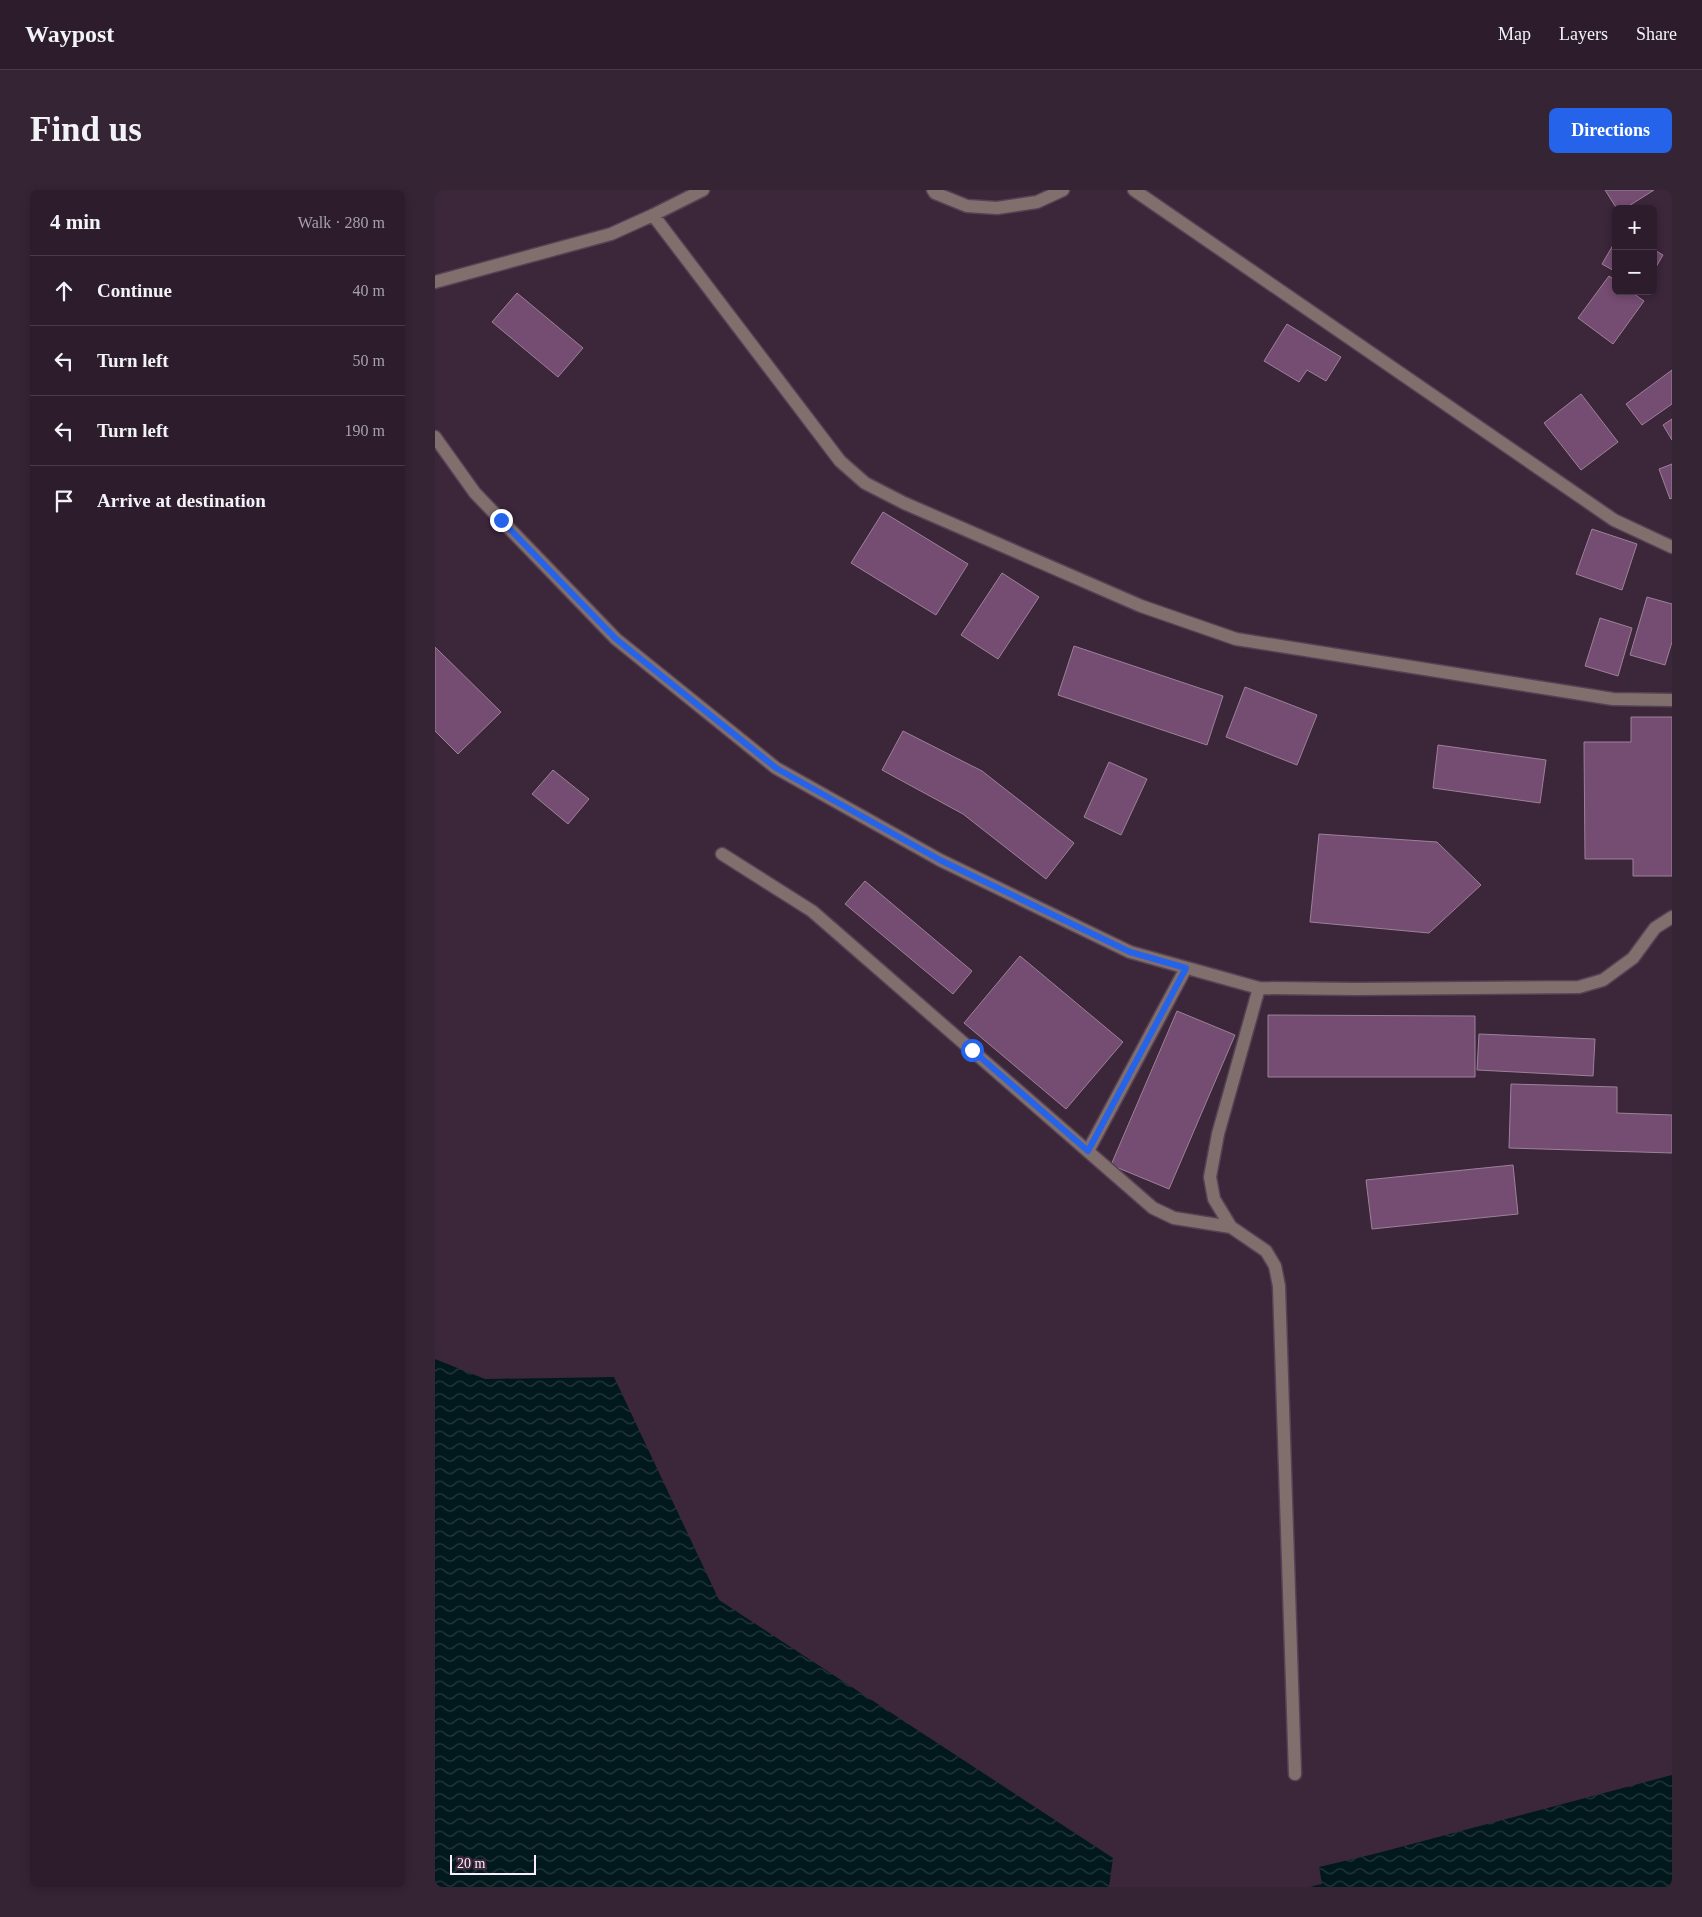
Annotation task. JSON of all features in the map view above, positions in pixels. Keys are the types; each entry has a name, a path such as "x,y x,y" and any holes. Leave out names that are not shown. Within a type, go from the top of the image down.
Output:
{"street":[{"path":"435,282 611,234 703,190"},
{"path":"933,190 935,193 967,206 997,208 1037,202 1063,190"},
{"path":"1134,190 1614,520 1672,547"},
{"path":"653,215 840,461 865,483 904,503 1141,606 1236,639 1613,699 1672,700"},
{"path":"435,438 475,493 616,639 776,768 948,864 1130,952 1259,988 1357,990 1579,987 1603,980 1633,958 1655,928 1672,917"},
{"path":"722,854 812,910 1153,1208 1174,1218 1231,1228 1266,1251 1275,1266 1279,1286 1295,1774"},
{"path":"1088,1151 1186,968"},
{"path":"1231,1228 1214,1199 1210,1176 1218,1134 1259,988"}],"water":[{"path":"435,1359 485,1379 614,1377 719,1600 1113,1858 1109,1887 435,1887"},
{"path":"1672,1775 1672,1887 1308,1887 1322,1884 1319,1867"}],"building":[{"path":"1605,190 1654,190 1630,205 1614,205"},
{"path":"1612,247 1612,270 1602,264"},
{"path":"1657,251 1663,255 1657,265"},
{"path":"1609,276 1612,278 1612,295 1636,295 1644,301 1613,344 1578,318"},
{"path":"517,293 583,348 558,377 492,322"},
{"path":"1287,324 1341,357 1326,381 1307,370 1299,382 1264,361"},
{"path":"1672,370 1672,404 1642,425 1626,404"},
{"path":"1581,394 1618,442 1581,470 1544,423"},
{"path":"1672,419 1672,440 1663,425"},
{"path":"1672,464 1672,498 1670,499 1659,469"},
{"path":"883,512 968,564 936,615 851,563"},
{"path":"1592,529 1637,544 1622,590 1576,574"},
{"path":"1002,573 1039,597 998,659 961,635"},
{"path":"1647,597 1672,604 1672,642 1665,665 1630,655"},
{"path":"1600,618 1632,628 1618,676 1585,666"},
{"path":"1074,646 1223,696 1207,745 1058,695"},
{"path":"435,647 501,712 458,754 435,731"},
{"path":"1245,687 1317,715 1297,765 1226,737"},
{"path":"1631,717 1672,717 1672,876 1633,876 1633,859 1585,859 1584,742 1631,742"},
{"path":"903,731 982,771 1074,843 1046,879 963,814 882,770"},
{"path":"1438,745 1546,760 1540,803 1433,788"},
{"path":"1109,762 1147,779 1121,835 1084,817"},
{"path":"553,770 589,799 568,824 532,794"},
{"path":"1319,834 1437,842 1481,885 1429,933 1310,922"},
{"path":"865,881 972,971 953,994 845,904"},
{"path":"1020,956 1123,1042 1066,1109 964,1023"},
{"path":"1177,1011 1235,1035 1169,1189 1111,1165"},
{"path":"1268,1015 1475,1016 1475,1077 1268,1077"},
{"path":"1479,1034 1595,1039 1593,1076 1477,1070"},
{"path":"1511,1084 1617,1087 1617,1113 1672,1115 1672,1153 1509,1148"},
{"path":"1513,1165 1518,1214 1372,1229 1366,1180"}],"route":[{"path":"501,520 616,639 776,768 940,860 1130,952 1186,968 1088,1151 972,1050"}]}
